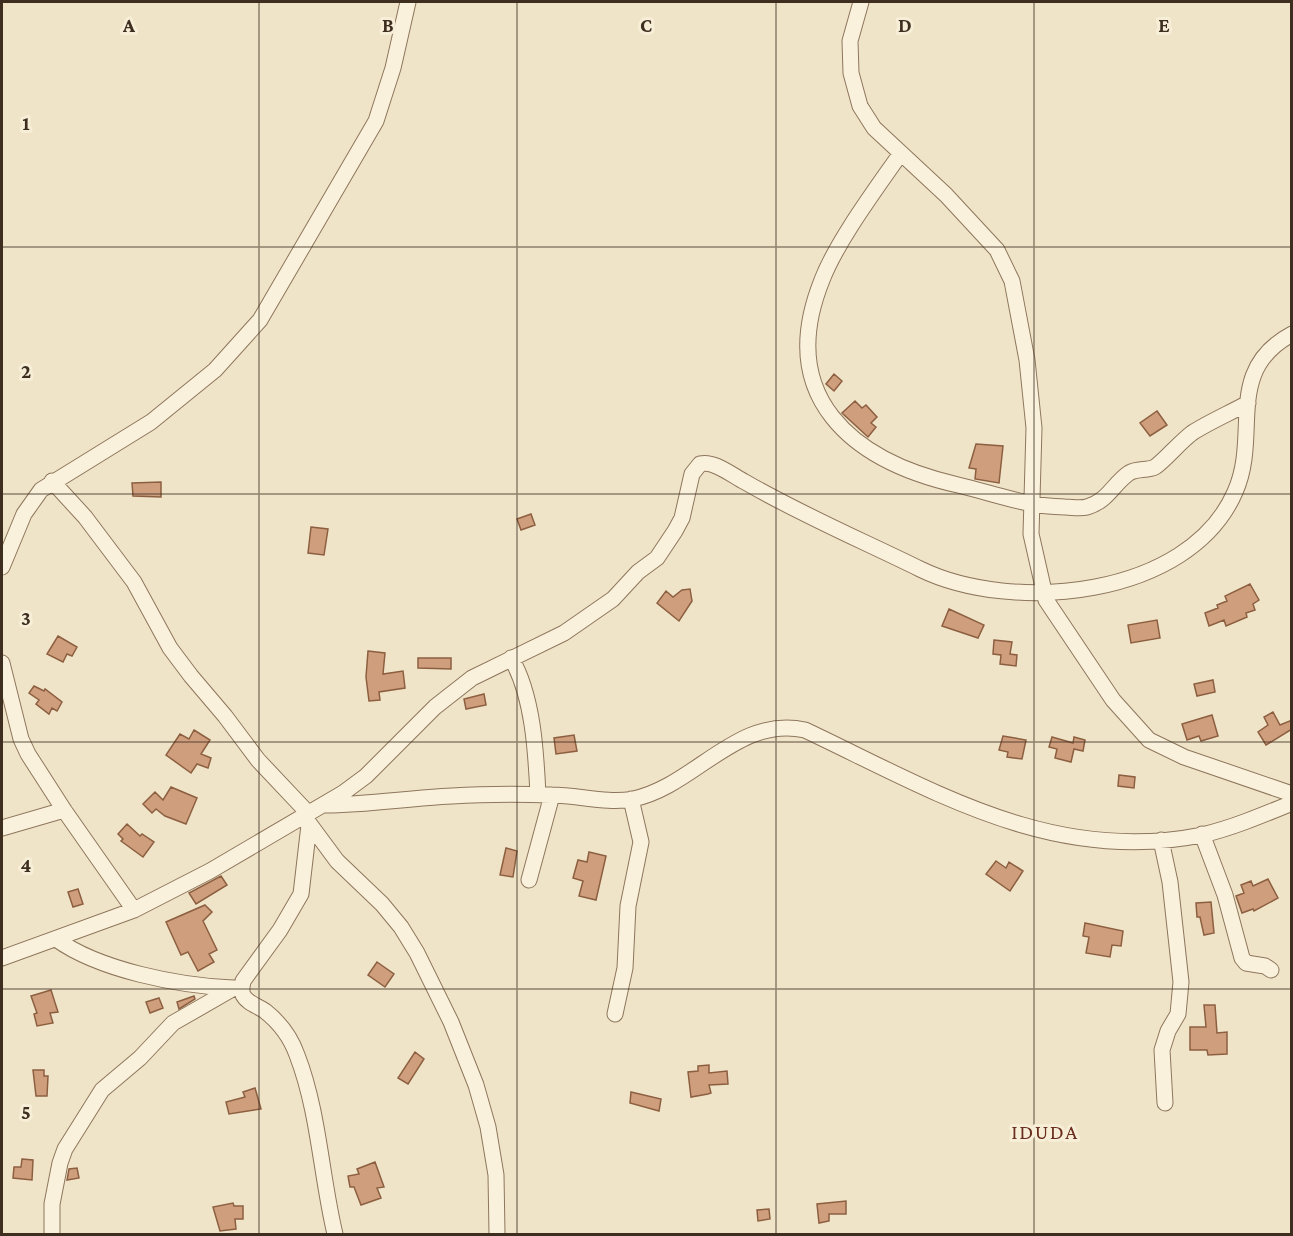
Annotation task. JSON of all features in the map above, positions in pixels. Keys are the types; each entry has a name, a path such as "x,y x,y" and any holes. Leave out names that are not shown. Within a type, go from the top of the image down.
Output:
{"street":[{"path":"2,567 24,514 41,490 52,481 151,422 215,370 260,320 376,121 393,68 408,2"},
{"path":"861,2 850,41 854,89 860,106 874,128 946,195 997,250 1012,281 1027,360 1034,428 1031,534 1044,594 1113,700 1149,741 1184,757 1292,795"},
{"path":"902,153 864,208 822,280 812,321 808,370 814,388 828,414 841,428 897,467 1031,506 1078,508 1096,503 1112,493 1131,472 1153,468 1193,433 1248,403"},
{"path":"2,958 134,910 307,818 322,805 366,776 435,707 472,678 564,633 604,607 638,572 657,558 682,518 692,474 700,464 705,463 868,546 943,580 1021,594 1044,594 1102,585 1143,573 1175,557 1212,528 1226,511 1242,471 1252,374 1264,353 1292,334"},
{"path":"52,481 85,517 134,582 170,648 191,676 307,818 337,861 382,904 401,927 417,952 451,1022 476,1085 490,1138 496,1175 497,1234"},
{"path":"511,658 525,688 545,795 529,880"},
{"path":"2,663 21,739 64,810 134,910"},
{"path":"322,805 452,796 545,795 631,799 657,791 718,753 760,731 779,727 806,730 953,800 1016,823 1061,836 1108,843 1161,840 1203,834 1292,802"},
{"path":"615,1014 625,968 628,906 641,842 631,799"},
{"path":"2,828 64,810"},
{"path":"52,1234 52,1204 60,1163 65,1149 102,1090 140,1058 173,1023 238,988 280,930 301,894 307,818"},
{"path":"1203,834 1225,896 1242,958 1246,963 1265,966 1271,970"},
{"path":"1161,840 1170,882 1181,982 1178,1014 1162,1050 1165,1103"},
{"path":"56,939 81,956 112,966 200,985 238,988 249,1001 265,1011 282,1028 297,1053 306,1085 335,1234"}],"building":[{"path":"834,374 842,381 834,391 826,384"},
{"path":"855,401 862,408 866,405 877,417 871,423 876,427 868,437 842,413"},
{"path":"1157,411 1167,425 1150,436 1140,423"},
{"path":"976,444 1003,446 999,483 975,479 976,469 969,468"},
{"path":"161,482 161,497 133,496 132,483"},
{"path":"531,514 535,525 521,530 517,519"},
{"path":"311,527 328,529 324,555 308,553"},
{"path":"1250,584 1259,600 1253,604 1255,610 1246,613 1247,617 1226,626 1224,620 1209,626 1205,613 1218,608 1217,605 1227,601 1225,596"},
{"path":"690,589 692,601 679,621 657,603 666,591 673,597 682,590"},
{"path":"949,609 984,625 978,638 942,626"},
{"path":"1157,620 1160,638 1131,643 1128,625"},
{"path":"58,636 77,647 72,656 67,654 63,662 47,654"},
{"path":"994,640 1012,642 1010,654 1017,655 1016,666 1000,664 1001,655 993,654"},
{"path":"368,651 385,653 383,674 403,671 405,688 379,692 380,700 369,701 366,677"},
{"path":"418,658 451,658 451,669 418,668"},
{"path":"1213,680 1215,692 1197,696 1194,684"},
{"path":"34,686 44,691 45,689 62,702 57,711 52,708 49,714 36,704 39,700 29,693"},
{"path":"484,694 486,705 466,709 464,699"},
{"path":"1273,712 1280,725 1292,720 1292,729 1266,745 1258,732 1268,725 1264,717"},
{"path":"1212,715 1218,736 1201,741 1199,736 1187,740 1182,724"},
{"path":"194,730 210,740 201,754 211,758 208,768 197,764 191,773 166,755 180,734 189,739"},
{"path":"574,735 577,751 556,754 554,738"},
{"path":"1003,736 1026,740 1022,759 1007,757 1008,752 999,750"},
{"path":"1052,737 1073,743 1074,737 1085,740 1083,751 1074,749 1071,762 1055,758 1057,749 1049,747"},
{"path":"1119,775 1135,777 1134,788 1118,786"},
{"path":"171,787 197,798 186,824 165,816 156,809 152,813 143,804 155,792 163,800"},
{"path":"127,824 140,836 142,834 154,842 143,857 121,841 123,839 118,834"},
{"path":"506,848 517,851 513,877 500,875"},
{"path":"589,852 606,856 596,900 579,896 583,881 573,878 578,860 587,862"},
{"path":"996,861 1006,868 1009,862 1023,871 1010,891 986,874"},
{"path":"221,876 227,885 196,904 189,893"},
{"path":"1268,879 1278,898 1254,911 1253,909 1242,913 1236,896 1244,893 1241,885 1251,881 1253,886"},
{"path":"78,889 83,904 73,907 68,892"},
{"path":"1211,902 1214,933 1204,935 1200,917 1197,917 1196,903"},
{"path":"205,905 212,912 203,921 217,950 209,954 214,962 198,971 188,952 181,955 166,922"},
{"path":"1085,923 1123,931 1121,946 1112,945 1110,957 1086,953 1089,937 1083,936"},
{"path":"377,962 394,974 385,987 368,975"},
{"path":"51,990 58,1012 50,1013 53,1023 37,1026 34,1014 37,1013 31,996"},
{"path":"194,996 195,999 179,1009 177,1002"},
{"path":"159,998 163,1008 150,1013 146,1002"},
{"path":"1204,1005 1215,1005 1217,1033 1227,1032 1227,1054 1208,1055 1207,1050 1190,1050 1190,1027 1206,1027"},
{"path":"415,1052 424,1059 408,1084 398,1078"},
{"path":"709,1065 709,1073 727,1071 728,1084 709,1085 711,1093 691,1097 688,1072 698,1071 698,1066"},
{"path":"33,1070 44,1070 44,1076 48,1076 47,1096 36,1096"},
{"path":"255,1088 261,1109 229,1114 226,1102 245,1097 243,1092"},
{"path":"631,1092 661,1099 659,1111 630,1103"},
{"path":"22,1159 33,1160 32,1180 13,1178 14,1167 21,1167"},
{"path":"375,1162 384,1187 377,1188 381,1198 361,1205 354,1187 350,1187 348,1176 359,1174 357,1169"},
{"path":"77,1168 79,1178 67,1180 69,1169"},
{"path":"846,1201 846,1214 829,1214 829,1221 819,1223 817,1204"},
{"path":"233,1203 234,1206 243,1206 243,1219 235,1219 236,1229 220,1231 213,1207"},
{"path":"769,1209 770,1219 758,1221 757,1210"}],"district":[{"name":"IDUDA","path":"1045,1132"}]}
